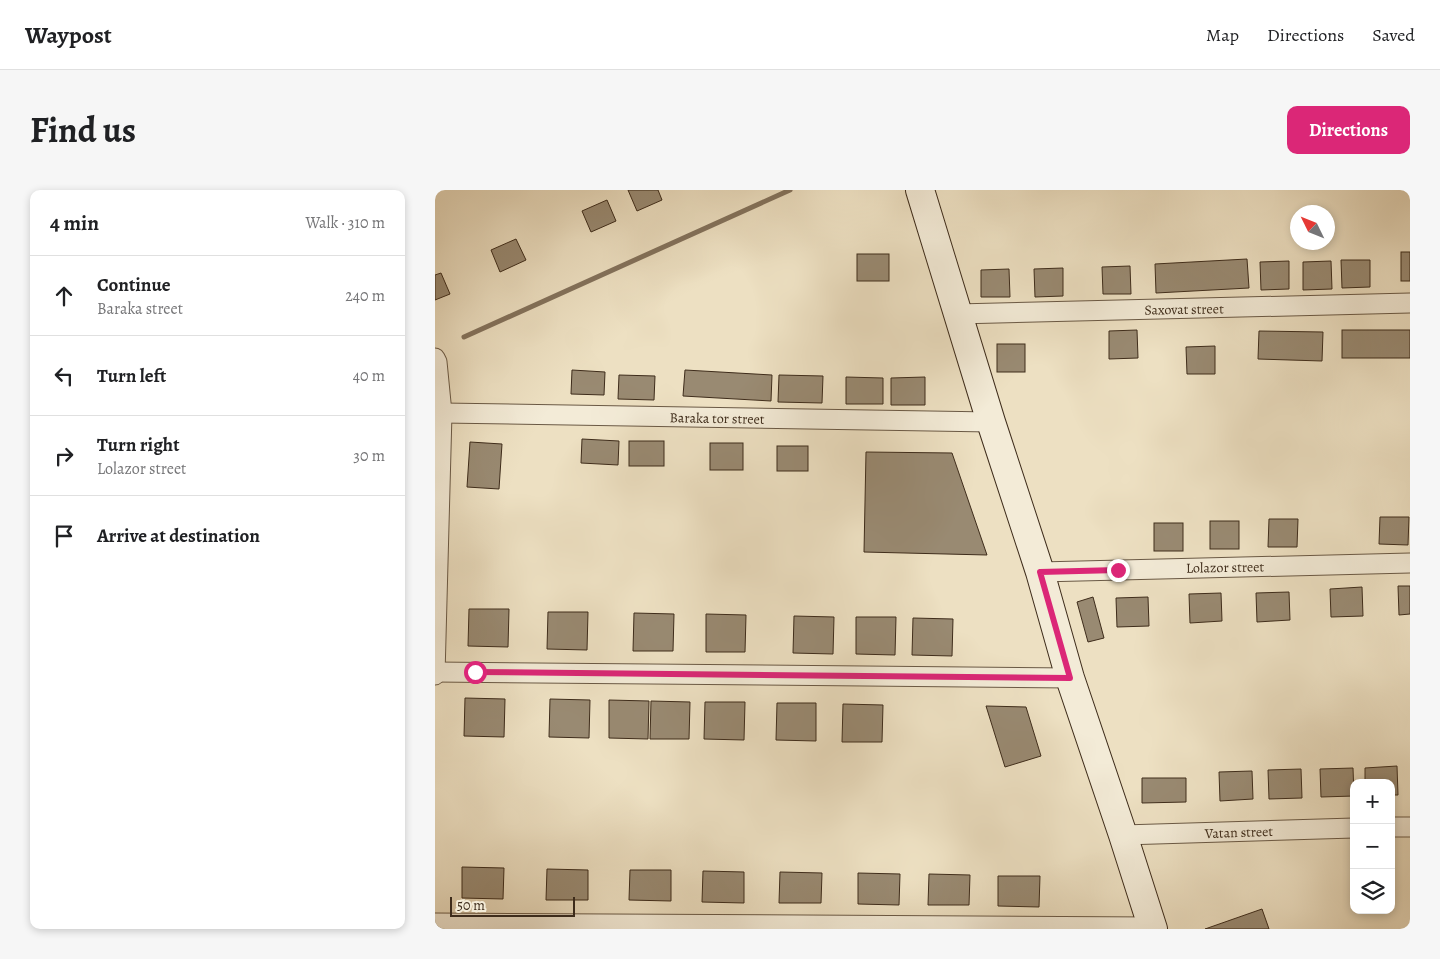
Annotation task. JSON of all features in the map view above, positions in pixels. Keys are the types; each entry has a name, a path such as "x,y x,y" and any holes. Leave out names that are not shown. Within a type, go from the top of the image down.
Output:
{"street":[{"path":"435,922 1152,928 1070,678 1040,572 957,314 920,190"},
{"name":"Saxovat street","path":"957,314 1410,303"},
{"path":"435,358 442,413 435,673 1070,678"},
{"name":"Baraka tor street","path":"442,413 991,422"},
{"name":"Lolazor street","path":"1040,572 1410,563"},
{"path":"1395,827 1410,827"},
{"name":"Vatan street","path":"1123,835 1350,828"}],"building":[{"path":"628,190 658,190 662,200 637,211"},
{"path":"607,200 616,221 591,232 582,211"},
{"path":"516,239 526,260 500,272 491,250"},
{"path":"1401,252 1410,252 1410,281 1401,281"},
{"path":"857,254 889,254 889,281 857,281"},
{"path":"1247,259 1249,288 1156,293 1155,264"},
{"path":"1341,260 1370,260 1370,287 1342,288"},
{"path":"1289,261 1289,289 1261,290 1260,262"},
{"path":"1331,261 1332,289 1303,290 1303,262"},
{"path":"1130,266 1131,294 1103,294 1102,267"},
{"path":"1063,268 1063,296 1035,297 1034,269"},
{"path":"1009,269 1010,297 981,297 981,270"},
{"path":"441,273 450,294 435,300 435,275"},
{"path":"1137,330 1138,358 1109,359 1109,331"},
{"path":"1342,330 1410,330 1410,358 1342,358"},
{"path":"1259,331 1323,332 1322,361 1258,359"},
{"path":"997,344 1025,344 1025,372 997,372"},
{"path":"1215,346 1215,374 1187,374 1186,347"},
{"path":"572,370 605,372 604,395 571,394"},
{"path":"685,370 772,375 771,401 683,396"},
{"path":"619,375 655,376 654,400 618,399"},
{"path":"779,375 823,376 822,403 778,402"},
{"path":"846,377 883,378 883,404 846,404"},
{"path":"925,377 925,405 891,405 891,378"},
{"path":"582,439 619,441 618,465 581,463"},
{"path":"629,441 664,441 664,466 629,466"},
{"path":"470,442 502,444 499,489 467,487"},
{"path":"710,443 743,443 743,470 710,470"},
{"path":"777,446 808,446 808,471 777,471"},
{"path":"866,452 952,453 987,555 864,552"},
{"path":"1380,517 1409,517 1408,545 1379,544"},
{"path":"1269,519 1298,519 1297,547 1268,547"},
{"path":"1210,521 1239,521 1239,549 1210,549"},
{"path":"1154,523 1183,523 1183,551 1154,551"},
{"path":"1398,586 1410,586 1410,614 1399,615"},
{"path":"1362,587 1363,616 1331,617 1330,589"},
{"path":"1289,592 1290,620 1257,622 1256,593"},
{"path":"1221,593 1222,621 1190,623 1189,594"},
{"path":"1093,597 1104,638 1088,642 1077,602"},
{"path":"1148,597 1149,626 1117,627 1116,598"},
{"path":"469,609 509,609 508,647 468,646"},
{"path":"548,612 588,612 587,650 547,649"},
{"path":"634,613 674,614 673,651 633,651"},
{"path":"706,614 746,615 745,652 706,652"},
{"path":"794,616 834,617 833,654 793,653"},
{"path":"856,617 896,617 895,655 856,654"},
{"path":"913,618 953,619 952,656 912,655"},
{"path":"465,698 505,699 504,737 464,736"},
{"path":"550,699 590,700 589,738 549,737"},
{"path":"609,700 649,701 648,739 609,738"},
{"path":"651,701 690,702 689,739 650,739"},
{"path":"705,702 745,702 744,740 704,739"},
{"path":"777,703 816,703 816,741 776,740"},
{"path":"843,704 883,705 882,742 842,742"},
{"path":"986,706 1026,707 1041,756 1005,767"},
{"path":"1397,766 1398,795 1395,795 1395,779 1365,779 1365,768"},
{"path":"1353,768 1353,779 1350,779 1350,796 1321,797 1320,769"},
{"path":"1301,769 1302,798 1269,799 1268,770"},
{"path":"1252,771 1253,799 1220,801 1219,772"},
{"path":"1142,778 1186,778 1186,802 1142,803"},
{"path":"462,867 504,868 503,899 462,898"},
{"path":"547,869 588,870 588,900 546,900"},
{"path":"630,870 671,870 671,901 629,900"},
{"path":"703,871 744,872 744,903 702,902"},
{"path":"780,872 822,873 821,903 779,903"},
{"path":"858,873 900,874 899,905 858,904"},
{"path":"929,874 970,875 969,905 928,905"},
{"path":"998,876 1040,876 1039,907 998,906"},
{"path":"1262,909 1269,929 1205,929"}],"waterway":[{"path":"464,337 790,190"}],"route":[{"path":"475,672 1070,678 1040,572 1118,570"}]}
